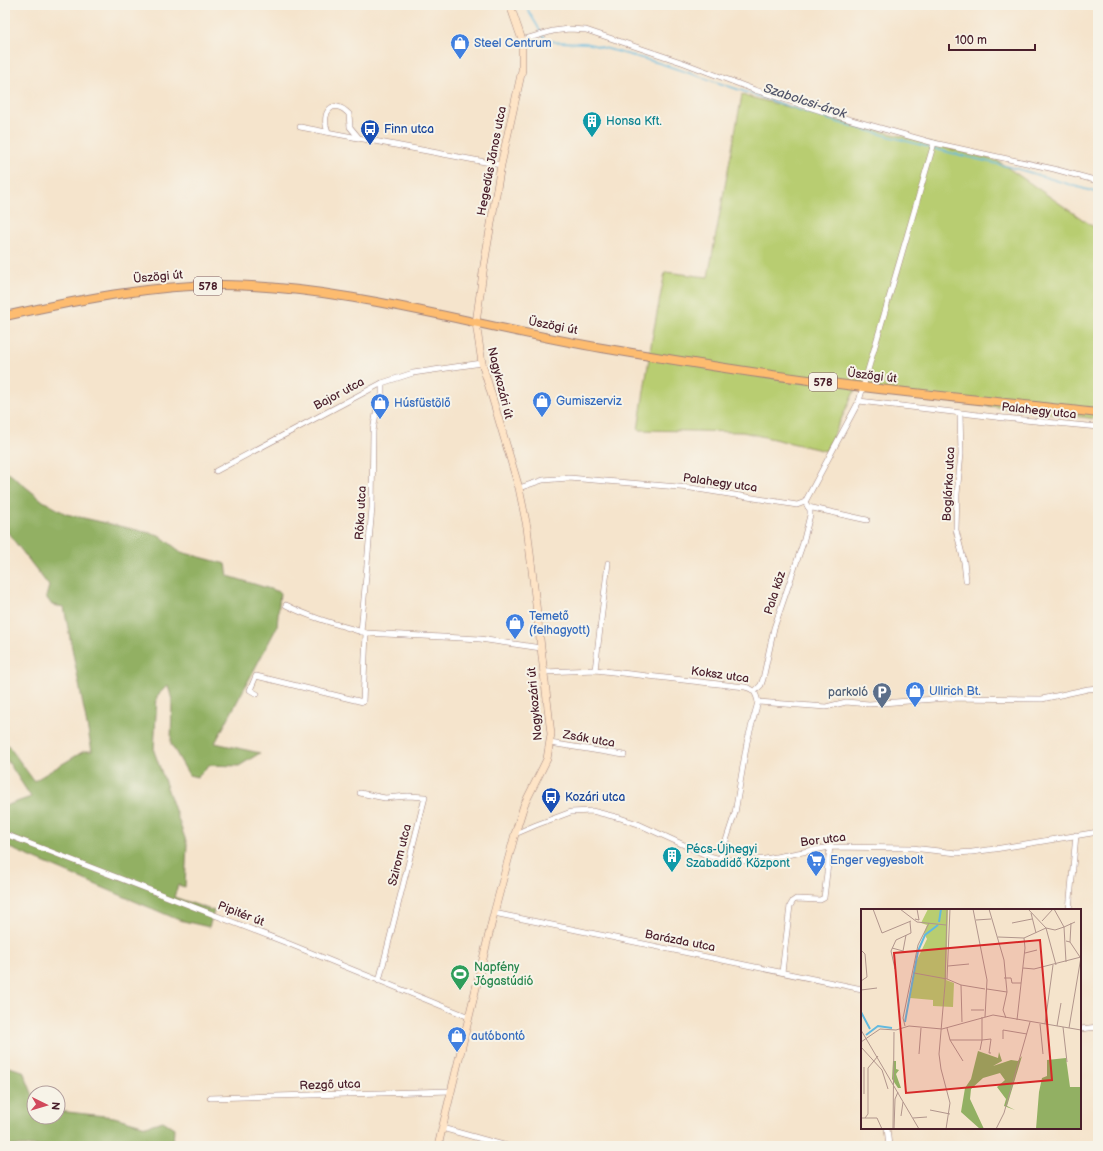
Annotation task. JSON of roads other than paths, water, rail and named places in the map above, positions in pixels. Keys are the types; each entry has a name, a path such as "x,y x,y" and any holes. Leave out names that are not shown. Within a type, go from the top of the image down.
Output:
{"main road":[{"name":"Üszögi út","path":"5,316 67,302 117,293 166,287 224,285 282,288 337,295 601,348 814,381 1098,413"}],"street":[{"name":"Hegedűs János utca","path":"476,323 501,165 522,70 522,40 510,5"},
{"path":"522,40 546,33 568,29 586,30 684,63 755,90 933,147 1054,169 1098,181"},
{"path":"328,132 324,120 325,114 334,107 344,108 349,114 350,126 359,138"},
{"path":"300,127 501,165"},
{"path":"867,520 808,507 805,502 859,401 933,147"},
{"name":"Nagykozári út","path":"438,1146 494,913 515,834 524,805 547,759 551,734 527,527 518,488 482,363 476,323"},
{"name":"Bajor utca","path":"216,471 382,383 413,373 482,363"},
{"name":"Róka utca","path":"258,694 250,690 256,676 363,702 363,633 372,508 373,431 377,408 382,396 382,383"},
{"name":"Palahegy utca","path":"859,401 1098,427"},
{"name":"Boglárka utca","path":"960,413 961,454 957,494 956,530 964,562 966,580"},
{"name":"Palahegy utca","path":"518,488 543,480 569,478 691,488 797,505 805,502"},
{"name":"Pala köz","path":"755,692 761,685 763,679 774,628 803,543 810,515 810,510 808,507"},
{"path":"595,670 608,564"},
{"path":"286,605 305,614 363,633 480,639 541,648"},
{"name":"Koksz utca","path":"544,672 595,670 745,686 751,688 755,692 758,702"},
{"path":"720,859 735,813 747,742 758,702 826,707 846,702 869,704 948,698 1042,699 1098,688"},
{"name":"Zsák utca","path":"550,743 624,755"},
{"name":"Szirom utca","path":"360,793 385,798 408,796 425,797 379,981"},
{"name":"Bor utca","path":"515,834 571,812 592,812 620,818 638,824 682,845 720,859 743,861 765,859 830,847 912,848 957,853 972,852 995,850 1098,832"},
{"name":"Pipitér út","path":"5,834 233,921 469,1017"},
{"path":"1070,909 1076,835"},
{"path":"782,972 790,906 793,901 802,899 820,900 824,898 830,847"},
{"name":"Barázda utca","path":"494,913 861,988"},
{"path":"1081,1029 1098,1027"},
{"name":"Rezgő utca","path":"210,1098 451,1091"},
{"path":"442,1128 507,1146"},
{"path":"888,1129 889,1146"}],"waterway":[{"name":"Szabolcsi-árok","path":"525,5 545,39 556,42 586,43 659,63 833,121 939,150 1018,169 1098,193"}],"place":[{"name":"Steel Centrum","path":"460,60"},
{"name":"Honsa Kft.","path":"592,138"},
{"name":"Finn utca","path":"370,146"},
{"name":"Gumiszerviz","path":"542,418"},
{"name":"Húsfüstölő","path":"380,420"},
{"name":"Temető (felhagyott)","path":"515,640"},
{"name":"Ullrich Bt.","path":"915,708"},
{"name":"parkoló","path":"882,709"},
{"name":"Kozári utca","path":"551,814"},
{"name":"Pécs-Újhegyi Szabadidő Központ","path":"672,873"},
{"name":"Enger vegyesbolt","path":"816,877"},
{"name":"Napfény Jógastúdió","path":"460,991"},
{"name":"autóbontó","path":"457,1053"}]}
